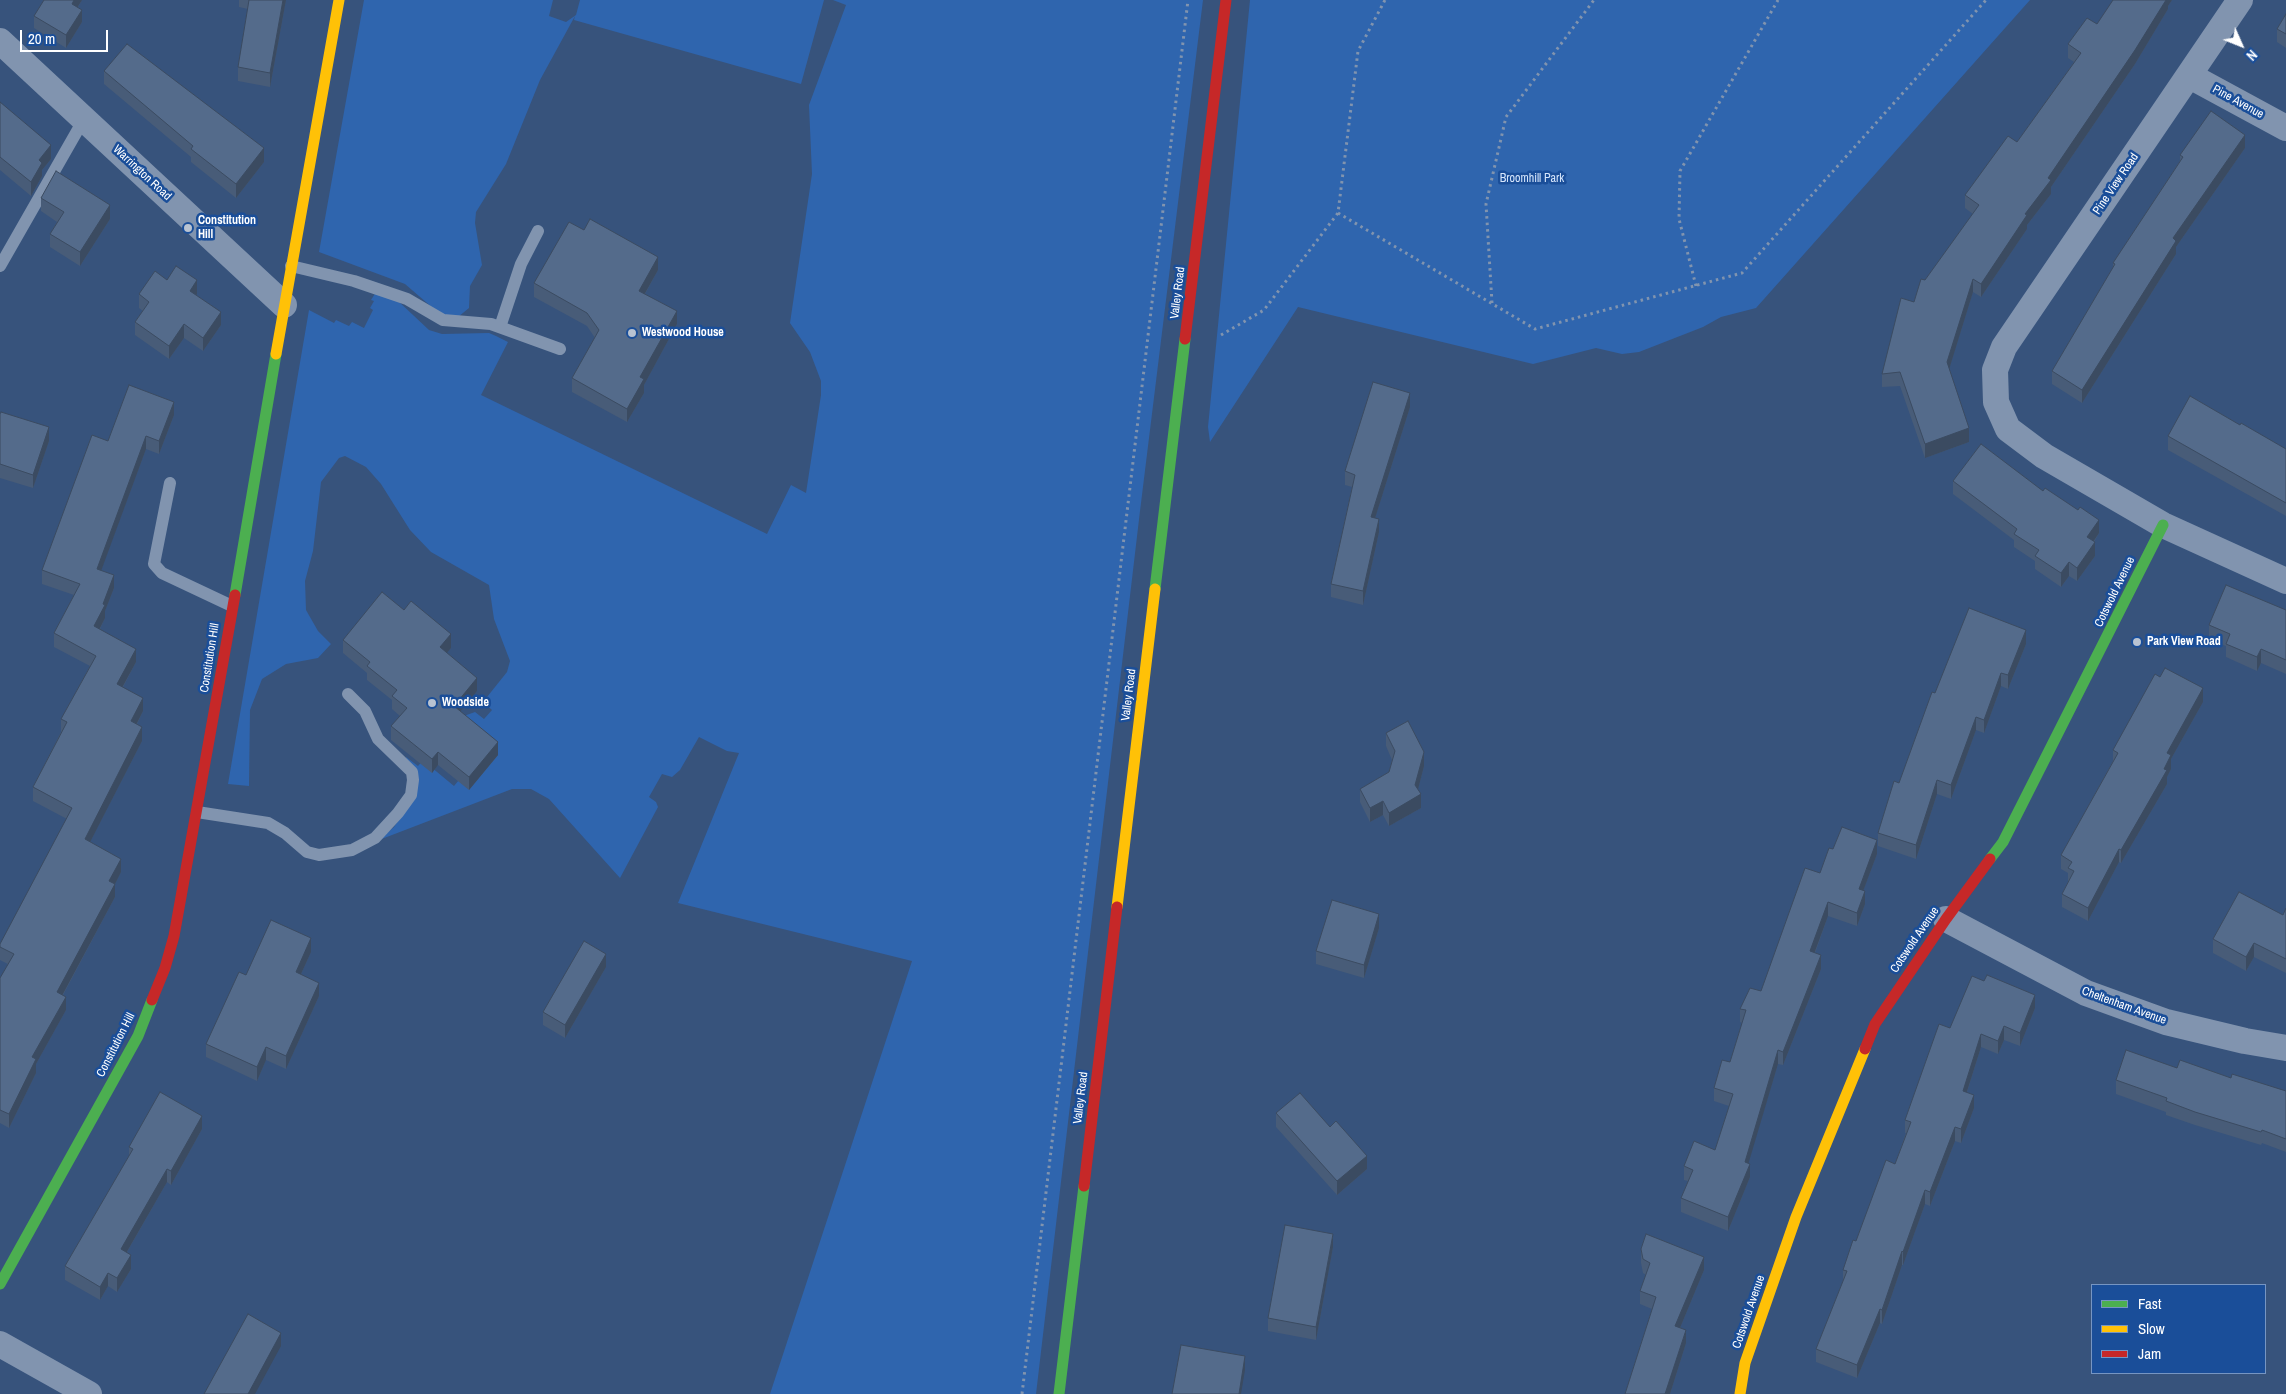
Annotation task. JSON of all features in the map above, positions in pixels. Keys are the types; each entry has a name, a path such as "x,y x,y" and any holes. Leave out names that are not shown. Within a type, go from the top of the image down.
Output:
{"street":[{"name":"Constitution Hill","path":"0,1284 138,1036 165,968 174,936 284,305 340,0"},
{"name":"Valley Road","path":"1060,1394 1226,0"},
{"name":"Pine View Road","path":"2163,526 2044,456 2008,429 1996,402 1995,370 2004,347 2240,0"},
{"name":"Warrington Road","path":"0,41 284,305"},
{"name":"Pine Avenue","path":"2190,76 2286,128"},
{"path":"2163,526 2286,581"},
{"name":"Cotswold Avenue","path":"1740,1394 1745,1363 1796,1218 1874,1024 1946,918 2002,842 2163,526"},
{"name":"Cheltenham Avenue","path":"1946,918 2086,993 2166,1022 2245,1041 2286,1048"},
{"path":"0,1344 89,1394"}],"lane":[{"path":"0,266 84,119"},
{"path":"500,327 521,264 538,231"},
{"path":"291,266 354,281 407,299 443,320 491,324 560,349"},
{"path":"170,482 154,564 162,573 232,606"},
{"path":"197,812 268,823 285,833 307,852 318,855 352,850 375,838 398,813 411,795 412,772 378,739 366,711 348,694"}],"path":[{"path":"1022,1394 1188,0"},
{"path":"1221,335 1264,310 1338,213 1358,51 1385,0"},
{"path":"1492,304 1486,204 1506,117 1594,0"},
{"path":"1696,286 1679,219 1680,171 1778,0"},
{"path":"1338,213 1535,329 1742,273 1986,0"}],"green space":[{"path":"364,0 553,0 549,16 566,22 576,15 580,0 824,0 801,84 574,20 575,16 540,80 506,164 476,212 475,223 482,265 470,286 469,308 458,317 441,315 405,284 319,252"},
{"path":"833,0 1203,0 1140,511 1036,1394 770,1394 912,961 678,903 739,753 727,751 699,737 680,770 672,777 662,774 649,797 656,802 658,807 620,878 549,799 531,789 512,789 379,840 394,827 404,811 411,788 406,757 418,766 426,757 431,767 454,786 482,752 455,715 461,717 475,712 484,719 492,710 483,702 507,672 510,661 494,619 489,585 431,552 410,530 381,484 366,467 345,456 339,458 321,482 313,551 305,581 306,610 318,631 331,644 318,658 286,664 262,679 250,710 249,786 228,784 309,310 334,323 336,320 349,326 352,322 364,328 373,310 370,308 374,301 371,300 376,292 397,300 429,330 442,334 489,333 496,336 508,342 481,395 767,534 791,485 806,493 821,395 821,381 810,352 790,323 812,174 809,105 846,5"},
{"name":"Broomhill Park","path":"1250,0 2030,0 1756,308 1721,317 1703,327 1639,352 1622,354 1596,348 1533,364 1298,307 1210,442 1208,427"}],"building":[{"path":"44,0 74,0 72,4 82,10 66,35 34,16"},
{"path":"249,0 283,0 270,73 238,67"},
{"path":"2113,0 2166,0 2135,50 2048,178 2051,180 2025,214 2027,215 1981,284 1973,279 1947,362 1969,428 1925,444 1900,372 1882,374 1901,298 1914,302 1921,279 1925,280 1979,205 1965,195 2008,136 2017,142 2081,53 2068,44 2087,18 2097,24"},
{"path":"2286,14 2286,34 2277,29"},
{"path":"127,44 264,148 236,184 191,149 193,146 104,71"},
{"path":"0,102 51,145 39,160 42,163 31,182 0,157"},
{"path":"2211,111 2245,135 2173,238 2176,241 2082,390 2052,371 2115,264 2113,263 2183,157 2180,155"},
{"path":"56,171 110,205 80,252 50,234 64,212 41,198"},
{"name":"Westwood House","path":"590,219 658,257 639,291 677,311 640,377 644,379 627,409 572,378 599,330 587,313 534,283 569,222 584,230"},
{"path":"176,266 197,280 190,291 221,312 203,338 184,324 169,346 135,322 149,302 139,294 155,271 167,280"},
{"path":"1373,382 1410,393 1371,517 1379,519 1363,591 1331,584 1355,475 1345,471"},
{"path":"129,385 174,402 159,441 146,436 97,569 114,575 103,604 105,605 94,626 136,649 117,684 143,698 131,721 142,727 85,839 121,859 109,881 115,884 57,992 66,997 32,1057 36,1059 9,1114 0,1110 0,978 14,954 0,947 0,944 72,808 33,787 67,722 61,719 96,656 54,633 80,584 42,570 92,435 108,441"},
{"path":"2190,396 2286,449 2286,503 2168,436"},
{"path":"1,412 49,427 33,475 0,464"},
{"path":"1981,444 2043,491 2045,488 2078,510 2080,507 2099,520 2087,537 2095,542 2077,568 2069,562 2061,573 2035,556 2039,550 2014,534 2017,529 1953,481"},
{"path":"2226,585 2286,610 2286,660 2261,649 2257,657 2226,644 2230,634 2209,625"},
{"name":"Woodside","path":"382,592 404,610 411,601 451,634 440,647 477,678 454,706 498,742 469,777 438,752 432,759 391,726 407,708 392,696 397,690 367,666 370,662 343,640"},
{"path":"1969,608 2026,630 2008,675 2001,673 1984,720 1976,717 1951,785 1937,780 1916,845 1878,833 1894,781 1899,783 1932,692 1935,693"},
{"path":"2165,668 2203,688 2167,753 2171,755 2164,769 2167,770 2121,850 2119,849 2088,908 2062,894 2074,871 2068,868 2072,862 2061,855 2118,753 2113,750 2155,674 2160,677"},
{"path":"1408,721 1424,752 1415,785 1421,794 1389,813 1383,801 1370,808 1360,789 1389,772 1395,751 1386,733"},
{"path":"1842,827 1877,840 1859,889 1865,891 1857,913 1828,902 1810,951 1821,955 1783,1052 1778,1050 1745,1162 1750,1164 1728,1217 1681,1198 1693,1170 1684,1166 1694,1141 1715,1150 1733,1094 1714,1088 1722,1060 1730,1062 1746,1010 1740,1009 1750,988 1761,991 1805,868 1820,873 1829,848 1833,849"},
{"path":"2239,892 2283,915 2286,908 2286,959 2254,943 2246,957 2213,939"},
{"path":"1332,900 1379,914 1364,965 1316,951"},
{"path":"271,920 311,938 296,972 319,983 286,1056 266,1047 257,1067 206,1044 239,972 246,975"},
{"path":"584,941 606,954 565,1025 543,1012"},
{"path":"1987,975 2035,995 2020,1033 2004,1026 1998,1041 1981,1034 1963,1091 1974,1095 1961,1129 1955,1127 1930,1192 1925,1190 1882,1310 1880,1309 1857,1365 1816,1349 1847,1271 1843,1270 1853,1240 1856,1241 1886,1160 1895,1164 1911,1122 1905,1120 1939,1024 1950,1028 1972,976 1984,981"},
{"path":"2126,1050 2177,1068 2180,1060 2231,1078 2232,1074 2286,1091 2286,1139 2262,1130 2261,1132 2195,1112 2166,1101 2167,1098 2116,1080"},
{"path":"160,1092 202,1116 171,1171 167,1169 121,1249 131,1255 117,1278 108,1273 100,1287 65,1266 133,1149 129,1147"},
{"path":"1300,1093 1330,1127 1336,1121 1367,1156 1337,1181 1276,1113"},
{"path":"1285,1225 1333,1234 1316,1327 1268,1318"},
{"path":"1646,1234 1704,1257 1675,1326 1686,1330 1665,1394 1625,1394 1656,1297 1640,1291 1650,1263 1643,1259 1641,1249"},
{"path":"248,1314 281,1333 248,1394 204,1394"},
{"path":"1181,1345 1245,1356 1239,1394 1172,1394"}],"traffic: fast":[{"path":"1155,589 1185,339"},
{"path":"235,595 276,354"},
{"path":"1990,859 2003,842 2163,525"},
{"path":"0,1284 138,1036 152,1000"},
{"path":"1059,1394 1084,1186"}],"traffic: slow":[{"path":"276,354 339,0"},
{"path":"1117,907 1155,589"},
{"path":"1740,1394 1745,1363 1796,1217 1865,1049"}],"traffic: jam":[{"path":"1185,339 1226,0"},
{"path":"152,1000 165,968 174,936 235,595"},
{"path":"1865,1049 1875,1024 1946,919 1990,859"},
{"path":"1084,1186 1117,907"}],"place":[{"name":"Constitution Hill","path":"188,228"},
{"name":"Westwood House","path":"632,333"},
{"name":"Park View Road","path":"2137,642"},
{"name":"Woodside","path":"432,703"}]}
